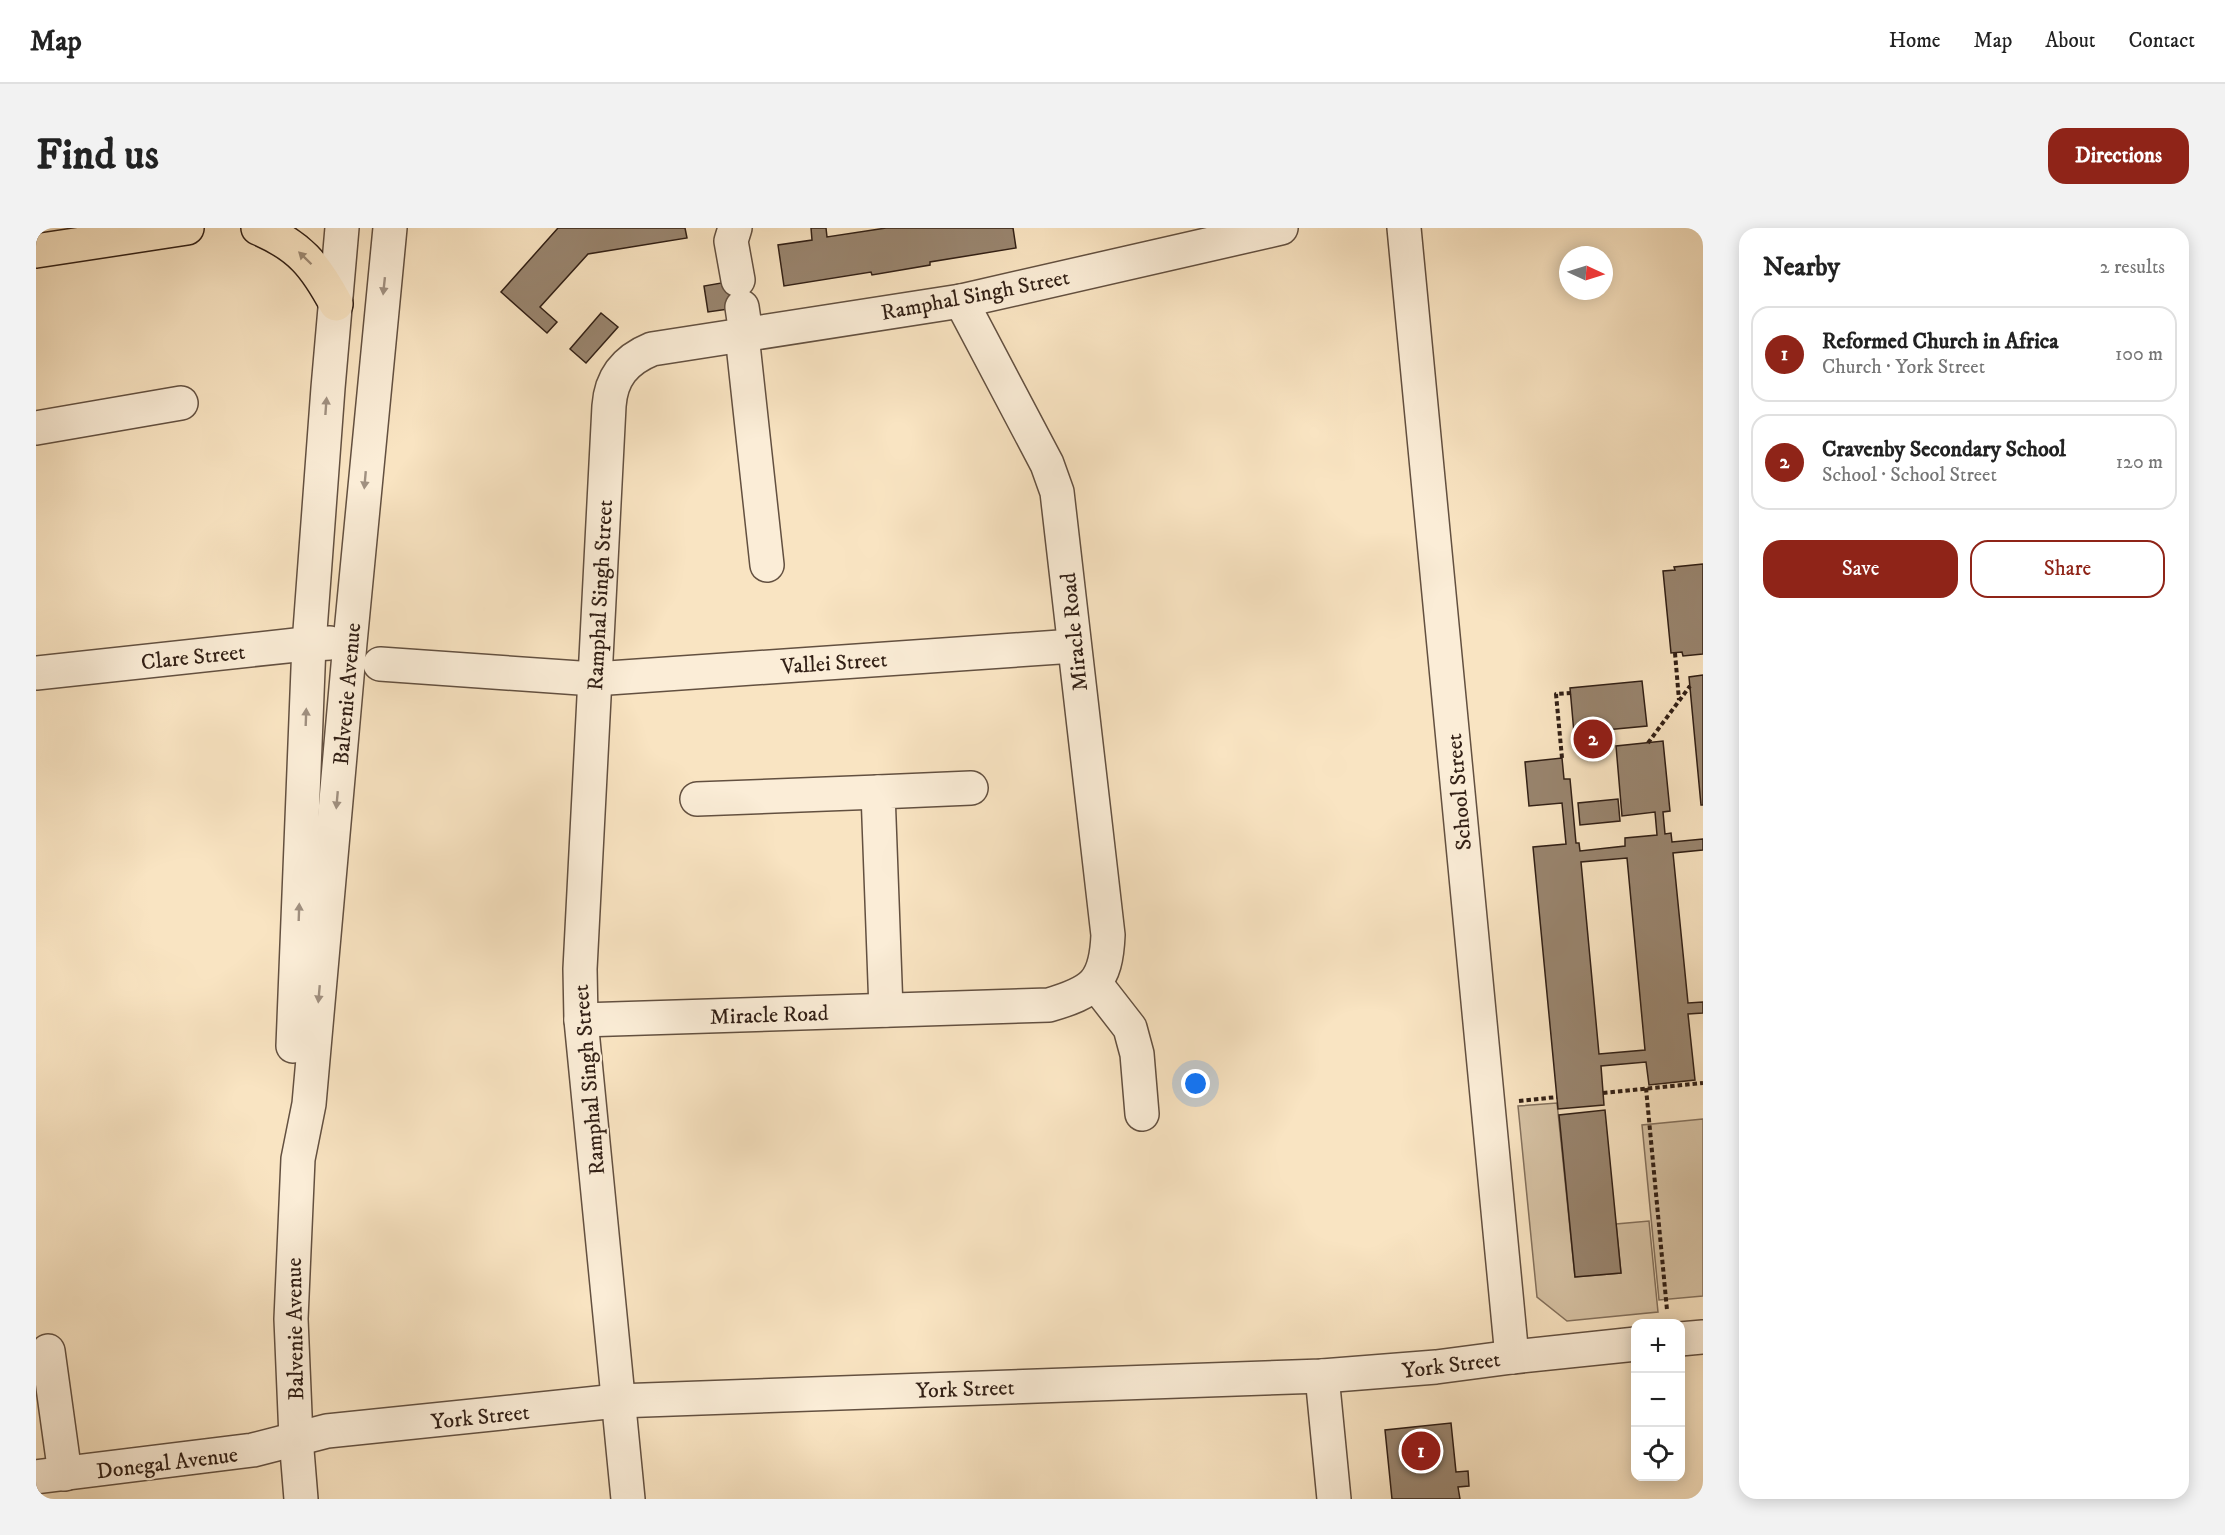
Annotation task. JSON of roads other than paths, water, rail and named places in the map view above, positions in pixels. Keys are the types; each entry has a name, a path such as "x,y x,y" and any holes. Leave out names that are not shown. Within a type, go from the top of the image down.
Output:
{"main road":[{"path":"36,251 188,228"},
{"path":"258,228 272,234 309,260 336,304"}],"street":[{"name":"Balvenie Avenue","path":"298,1159 290,1102 309,644 342,228"},
{"name":"Balvenie Avenue","path":"302,1499 296,1438 291,1319 298,1159 309,1104 390,228"},
{"path":"735,228 731,241 742,314 767,565"},
{"name":"Ramphal Singh Street","path":"628,1499 581,1020 580,948 610,390 617,375 626,363 638,355 742,314 961,301 1281,228"},
{"name":"School Street","path":"1404,228 1512,1356"},
{"name":"Miracle Road","path":"581,1020 1049,1005 1084,992 1102,973 1106,962 1108,935 1059,506 1047,464 961,301"},
{"path":"36,428 181,403"},
{"name":"Clare Street","path":"36,673 309,644 350,643"},
{"name":"Vallei Street","path":"380,664 594,679 1074,646"},
{"path":"697,799 971,788"},
{"path":"878,792 886,1010"},
{"path":"1095,983 1130,1028 1137,1054 1142,1114"},
{"path":"1685,1331 1703,1337"},
{"name":"York Street","path":"296,1438 327,1431 617,1401 1322,1376 1436,1367 1512,1356 1631,1344"},
{"path":"48,1351 63,1481"},
{"path":"1322,1376 1334,1499"},
{"name":"Donegal Avenue","path":"63,1481 253,1450 296,1438"}],"place":[{"name":"Cravenby Secondary School","path":"1593,739"},
{"name":"Reformed Church in Africa","path":"1421,1451"}]}
